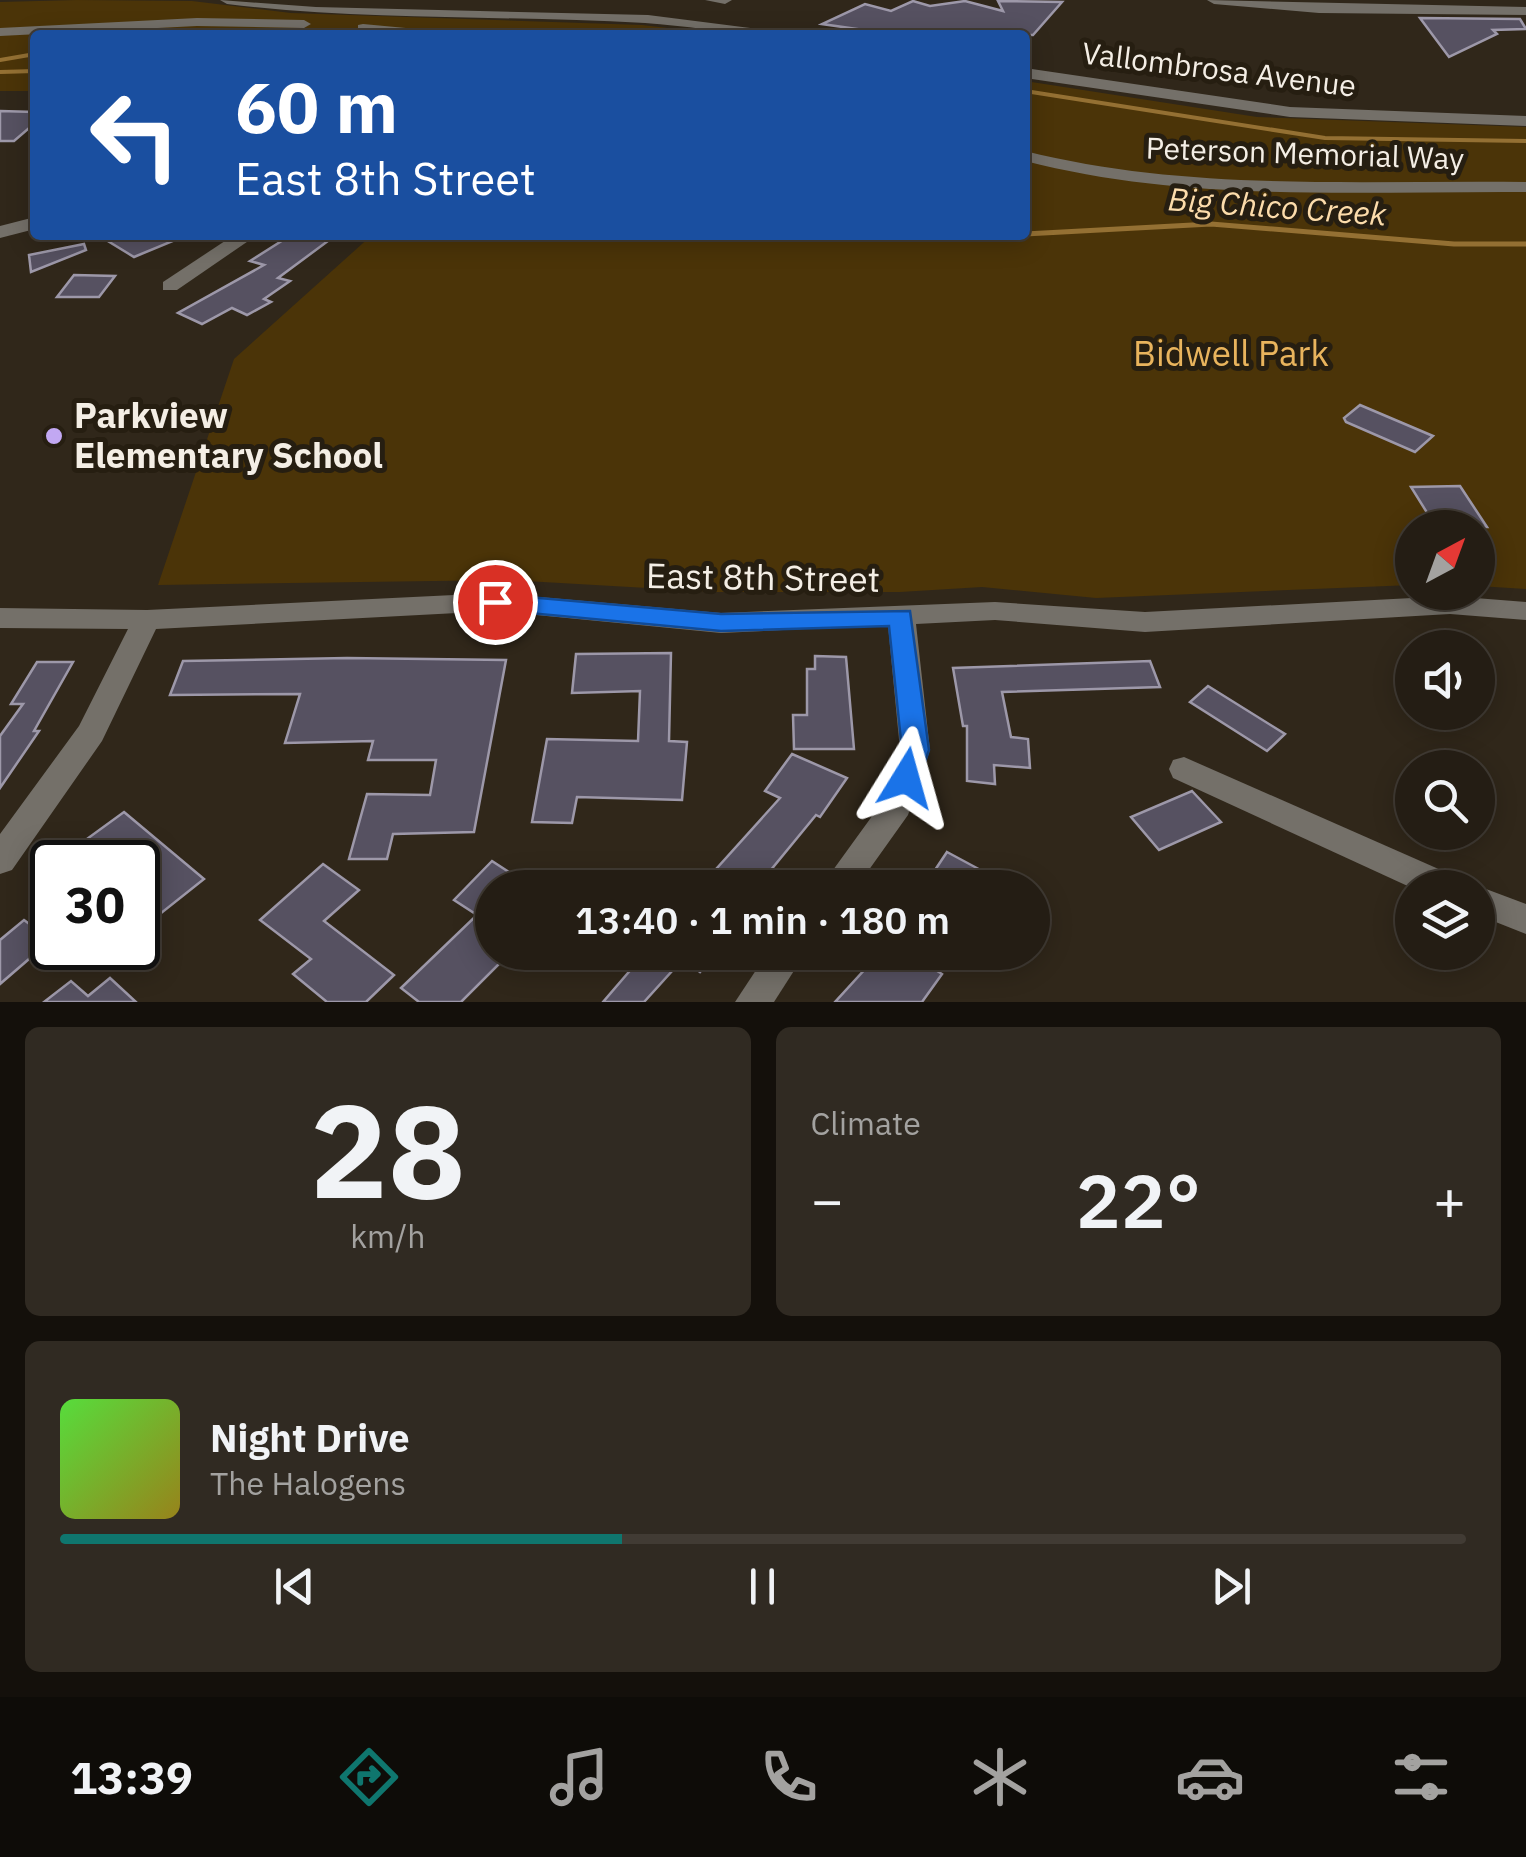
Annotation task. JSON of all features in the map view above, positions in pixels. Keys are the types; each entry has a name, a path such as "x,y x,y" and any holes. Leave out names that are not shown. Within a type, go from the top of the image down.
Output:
{"street":[{"path":"228,0 316,11 648,19 739,30"},
{"path":"697,24 710,10 712,0 725,0"},
{"path":"1214,0 1319,9 1526,11"},
{"path":"39,30 197,22 379,30"},
{"path":"0,32 30,30"},
{"name":"Vallombrosa Avenue","path":"1030,74 1290,112 1526,121"},
{"name":"Peterson Memorial Way","path":"1030,157 1182,184 1526,187"},
{"path":"0,232 30,224"},
{"path":"170,286 239,240"},
{"name":"East 8th Street","path":"0,618 147,620 495,602 721,622 996,611 1144,622 1450,606 1526,611"},
{"path":"850,870 898,806 916,750 901,617"},
{"path":"0,860 91,733 147,620"},
{"path":"1184,768 1408,870"},
{"path":"1495,907 1526,919"},
{"path":"753,1002 776,970"}],"green space":[{"path":"192,1 291,13 642,25 685,30 30,30 30,91 0,91 0,2"},
{"name":"Bidwell Park","path":"1030,82 1257,117 1526,127 1526,589 1495,587 1495,510 1395,510 1395,586 1096,598 982,587 900,592 717,592 506,580 158,585 234,359 366,240 1030,240"}],"building":[{"path":"913,1 930,6 965,1 1003,11 998,1 1062,2 1033,35 1030,30 864,30 822,24 865,4 891,11"},
{"path":"1420,18 1520,19 1526,29 1493,30 1497,34 1449,57"},
{"path":"0,111 30,112 30,127 14,141 0,141"},
{"path":"106,240 175,240 134,257"},
{"path":"283,240 329,240 278,278 290,281 264,299 271,302 247,315 232,308 202,324 178,313 264,265 250,261"},
{"path":"84,244 86,250 31,272 29,255"},
{"path":"74,275 115,276 99,297 57,297"},
{"path":"1360,405 1433,436 1415,452 1346,422 1344,418"},
{"path":"1460,486 1476,510 1425,510 1411,487"},
{"path":"671,653 669,741 687,742 682,800 577,797 572,823 532,822 547,739 638,741 640,691 572,693 576,654"},
{"path":"815,656 846,657 854,749 794,749 793,715 807,715 807,669 815,669"},
{"path":"506,660 474,832 393,834 387,859 349,859 367,794 430,795 436,760 368,760 373,741 285,743 300,694 170,695 183,661"},
{"path":"1150,661 1160,687 1002,692 1011,737 1028,739 1030,768 994,765 995,784 967,781 967,726 963,726 953,668"},
{"path":"37,662 73,662 34,731 39,731 0,788 0,736 23,704 11,704"},
{"path":"1208,686 1285,734 1267,751 1190,702"},
{"path":"792,754 847,778 820,817 816,815 771,870 715,870 780,798 765,791"},
{"path":"1192,791 1221,822 1159,850 1131,817"},
{"path":"124,812 157,840 86,840"},
{"path":"160,842 204,879 160,914"},
{"path":"947,852 980,870 935,870"},
{"path":"492,861 506,870 483,870"},
{"path":"323,864 359,890 324,921 394,975 366,1002 327,1002 293,974 311,959 260,920"},
{"path":"475,878 475,914 454,900"},
{"path":"475,917 475,970 493,970 461,1002 419,1002 401,988"},
{"path":"24,920 30,924 30,958 0,984 0,940"},
{"path":"631,970 673,970 644,1002 603,1002"},
{"path":"864,970 936,970 942,974 922,1002 835,1002"},
{"path":"110,978 136,1002 44,1002 71,981 88,996"}],"waterway":[{"path":"0,60 30,55"},
{"name":"Big Chico Creek","path":"0,72 30,71"},
{"path":"1030,92 1325,138 1526,141"},
{"name":"Big Chico Creek","path":"1030,234 1211,224 1454,244 1526,244"}],"place":[{"name":"Parkview Elementary School","path":"54,436"}],"route":[{"path":"495,602 721,622 901,617 916,750 906,778"}]}
